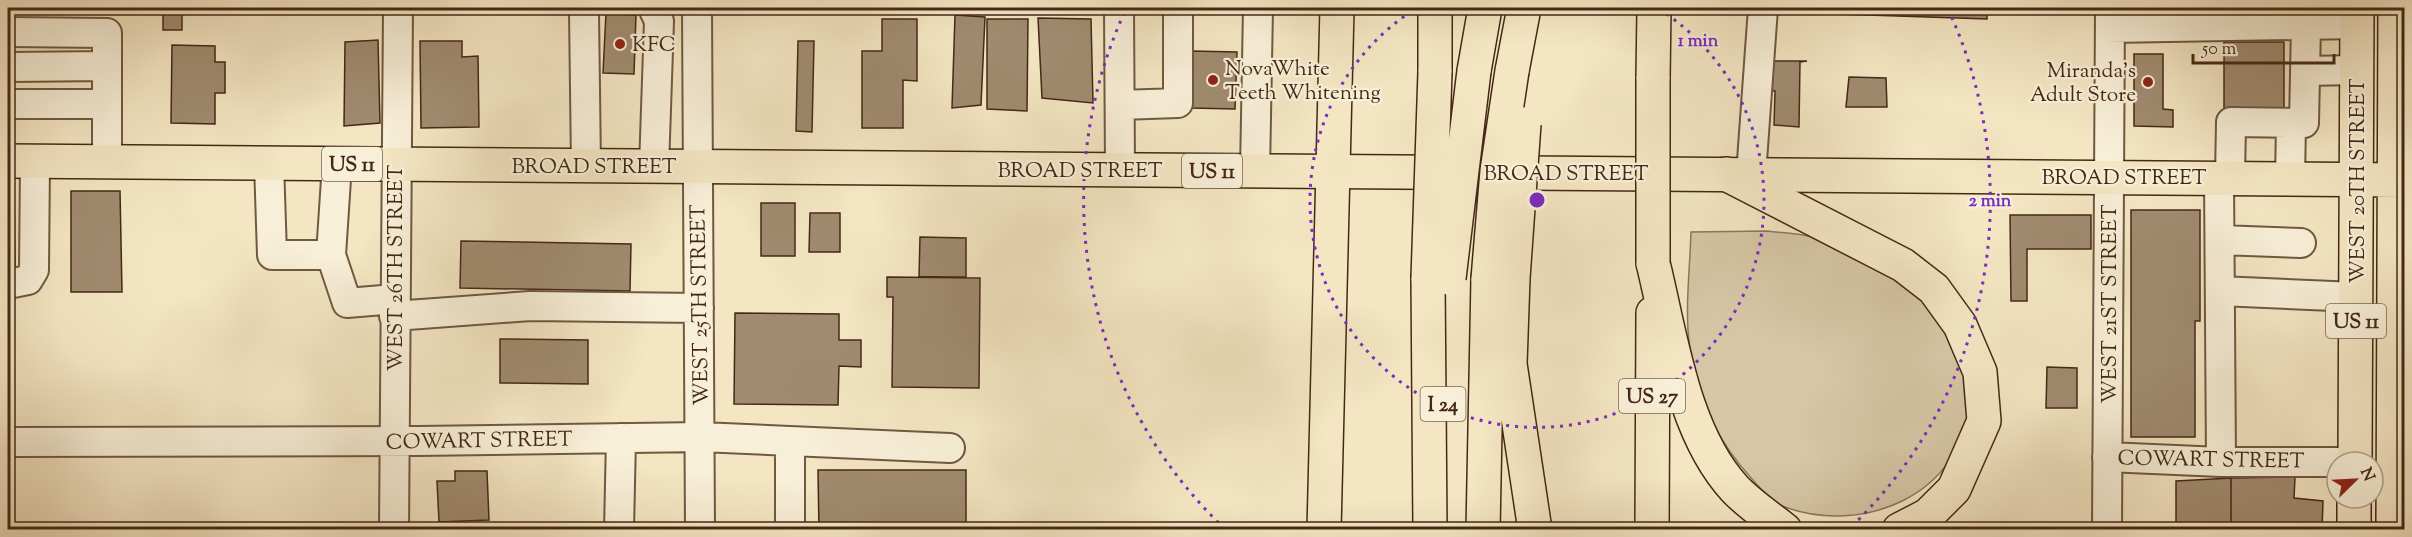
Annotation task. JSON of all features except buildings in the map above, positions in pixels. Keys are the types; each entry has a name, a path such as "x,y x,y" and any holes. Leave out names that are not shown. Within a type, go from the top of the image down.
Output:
{"main road":[{"path":"1324,530 1337,8"},
{"path":"1430,530 1438,278 1435,8"},
{"name":"I 24","path":"1438,530 1438,278 1485,8"},
{"name":"I 24","path":"1483,530 1500,279 1497,171 1522,71 1524,8"},
{"path":"1522,71 1542,8"},
{"name":"US 27","path":"1652,530 1654,8"},
{"name":"WEST 20TH STREET","path":"2393,530 2387,462 2399,376 2396,8"},
{"name":"WEST 20TH STREET","path":"2353,450 2357,16"},
{"name":"BROAD STREET","path":"21,161 2399,179"},
{"path":"1738,174 1903,265 1934,289 1960,325 1980,372 1984,421 1954,489 1928,515 1899,530"},
{"path":"1653,264 1682,380 1700,438 1735,489 1785,530"},
{"path":"1500,279 1510,364 1535,530"},
{"path":"2354,510 2354,530"}],"street":[{"name":"WEST 26TH STREET","path":"394,530 398,8"},
{"path":"586,8 586,166"},
{"path":"585,80 596,62 596,25 599,8"},
{"path":"1119,8 1120,170"},
{"path":"1119,105 1178,103 1178,8"},
{"path":"1255,171 1258,8"},
{"path":"1738,174 1763,8"},
{"path":"654,167 657,74 651,12 698,15"},
{"name":"WEST 25TH STREET","path":"698,15 700,530"},
{"path":"2110,18 2306,24 2357,16"},
{"name":"WEST 21ST STREET","path":"2107,530 2110,18"},
{"path":"2221,462 2220,240 2231,122 2304,123 2306,24"},
{"path":"8,32 107,33 107,162"},
{"path":"8,67 107,66"},
{"path":"2305,71 2357,70"},
{"path":"8,104 107,104"},
{"path":"2290,179 2291,123"},
{"path":"8,284 28,280 34,270 21,161"},
{"path":"269,163 272,255 331,255"},
{"path":"337,164 331,255 347,303 394,308 530,306 699,308"},
{"path":"2220,240 2301,243"},
{"path":"2220,291 2356,297"},
{"name":"COWART STREET","path":"8,442 701,437 950,448"},
{"path":"619,530 621,438"},
{"path":"790,441 790,530"},
{"name":"COWART STREET","path":"2107,457 2221,462 2325,462"}],"shaded area":[{"path":"1767,231 1812,237 1900,277 1912,286 1927,305 1954,347 1968,384 1969,403 1963,435 1949,462 1929,484 1904,500 1875,511 1845,516 1813,514 1782,506 1765,493 1740,465 1713,423 1695,375 1689,341 1691,232"}],"place":[{"name":"KFC","path":"620,44"},
{"name":"NovaWhite Teeth Whitening","path":"1213,80"},
{"name":"Miranda's Adult Store","path":"2148,82"}]}
